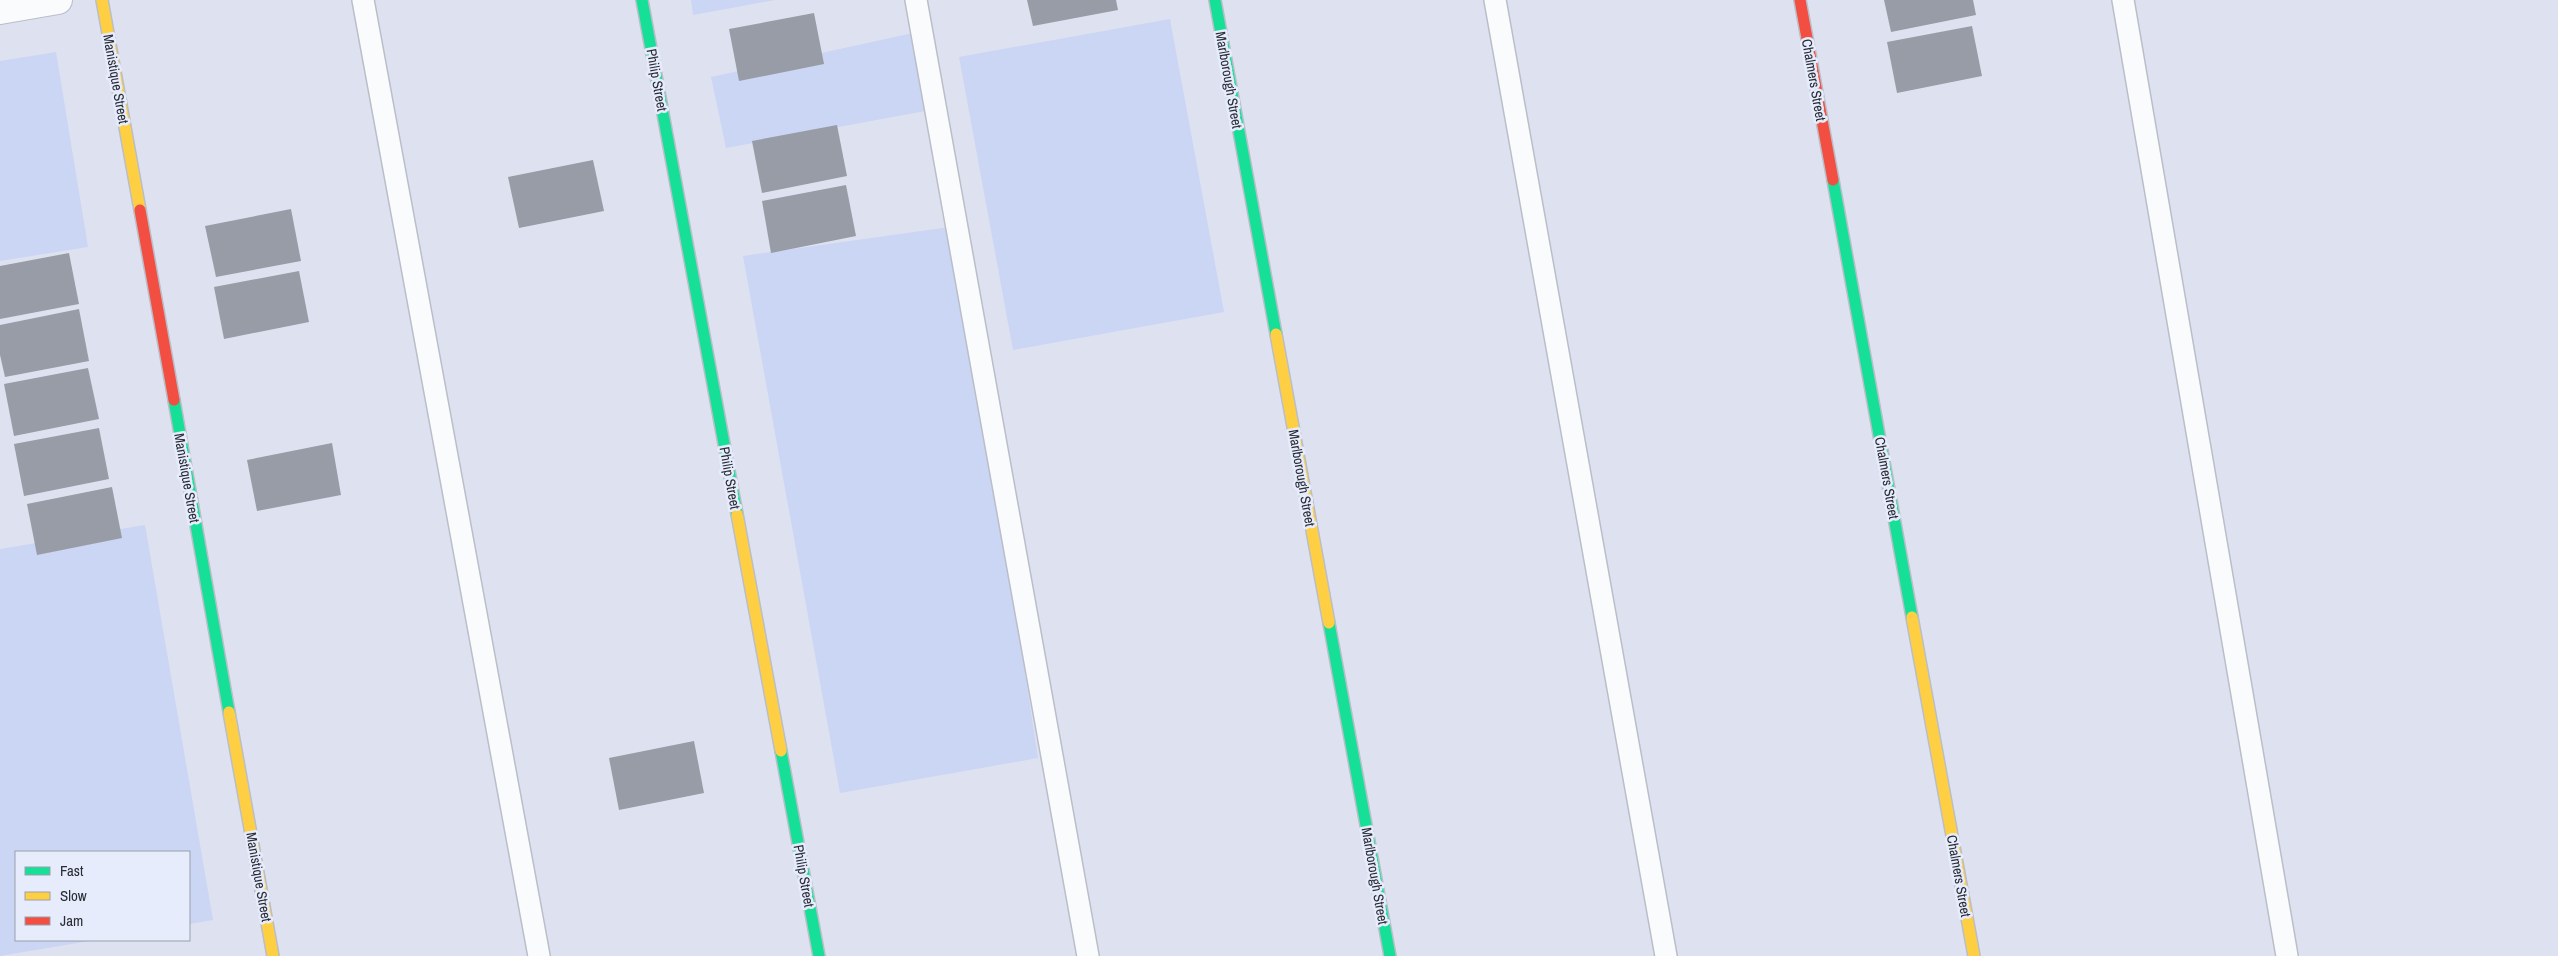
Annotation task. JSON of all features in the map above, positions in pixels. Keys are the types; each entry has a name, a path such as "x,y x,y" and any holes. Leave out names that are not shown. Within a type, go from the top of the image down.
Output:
{"street":[{"path":"0,10 58,0"},
{"name":"Manistique Street","path":"102,0 273,956"},
{"name":"Philip Street","path":"642,0 819,956"},
{"name":"Marlborough Street","path":"1215,0 1390,956"},
{"name":"Chalmers Street","path":"1800,0 1974,956"}],"lane":[{"path":"363,0 539,956"},
{"path":"916,0 1088,956"},
{"path":"1495,0 1666,956"},
{"path":"2123,0 2288,956"}],"shaded area":[{"path":"691,0 775,0 693,15"},
{"path":"1170,19 1224,312 1013,350 959,57"},
{"path":"922,31 936,109 726,148 711,77"},
{"path":"56,52 88,247 0,261 0,61"},
{"path":"957,226 1038,758 840,793 743,256"},
{"path":"145,525 213,920 190,924 190,851 15,851 15,941 89,941 0,956 0,549"}],"building":[{"path":"1027,0 1116,0 1118,10 1033,26"},
{"path":"1884,0 1973,0 1976,15 1891,32"},
{"path":"814,13 824,64 739,81 729,29"},
{"path":"1972,26 1982,76 1897,93 1887,42"},
{"path":"837,125 847,176 762,193 752,141"},
{"path":"593,160 604,211 519,228 508,177"},
{"path":"846,185 856,236 771,253 762,201"},
{"path":"291,209 301,261 216,277 205,226"},
{"path":"69,253 79,304 0,319 0,266"},
{"path":"299,271 309,322 224,339 214,287"},
{"path":"79,309 89,361 5,377 0,355 0,325"},
{"path":"88,368 99,419 14,436 4,384"},
{"path":"99,428 109,479 24,496 14,444"},
{"path":"332,443 341,495 257,511 247,460"},
{"path":"112,487 122,538 37,555 27,504"},
{"path":"694,741 704,793 619,810 609,758"}],"traffic: fast":[{"path":"642,0 737,514"},
{"path":"1215,0 1276,334"},
{"path":"1833,180 1912,617"},
{"path":"174,400 229,712"},
{"path":"1329,623 1390,956"},
{"path":"781,751 819,956"}],"traffic: slow":[{"path":"102,0 140,210"},
{"path":"1276,334 1329,623"},
{"path":"737,514 781,751"},
{"path":"1912,617 1974,956"},
{"path":"229,712 273,956"}],"traffic: jam":[{"path":"1800,0 1833,180"},
{"path":"140,210 174,400"}]}
